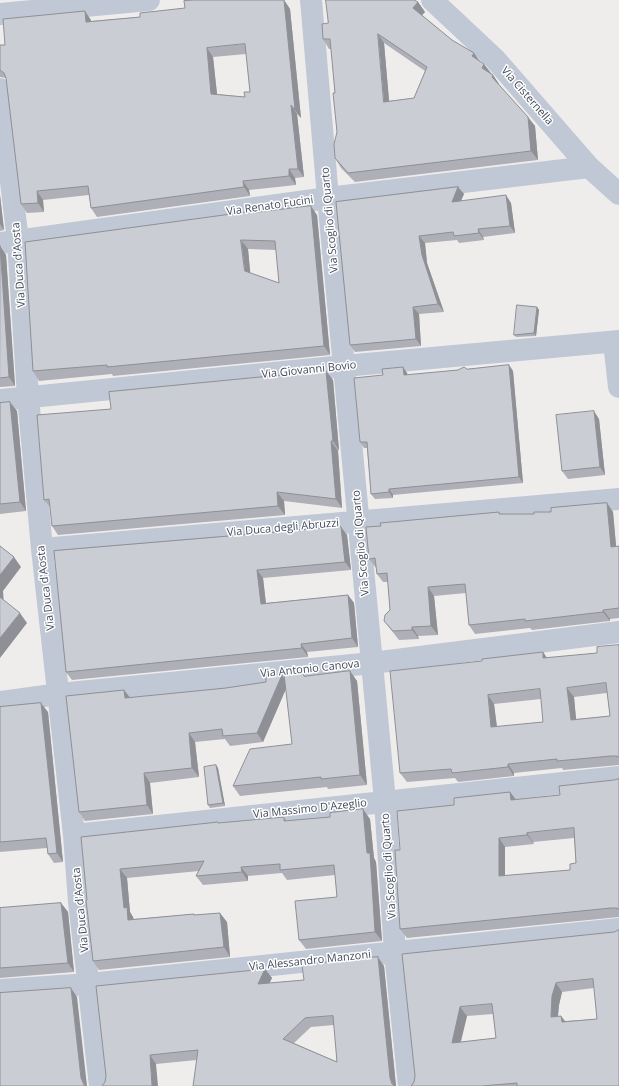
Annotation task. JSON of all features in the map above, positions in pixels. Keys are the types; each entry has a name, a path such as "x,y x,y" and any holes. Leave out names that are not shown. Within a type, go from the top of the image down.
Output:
{"street":[{"path":"0,14 149,0"},
{"name":"Via Scoglio di Quarto","path":"311,0 328,198 385,801 395,953 409,1086"},
{"name":"Via Cisternella","path":"432,0 495,59 589,167 619,194"},
{"name":"Via Duca d'Aosta","path":"0,89 9,242 28,397 42,549 100,1086"},
{"name":"Via Renato Fucini","path":"9,242 328,198 589,167"},
{"path":"617,341 619,387"},
{"name":"Via Giovanni Bovio","path":"0,400 617,341"},
{"name":"Via Duca degli Abruzzi","path":"42,549 619,499"},
{"name":"Via Antonio Canova","path":"0,702 58,694 372,663 619,632"},
{"name":"Via Massimo D'Azeglio","path":"74,835 619,777"},
{"name":"Via Alessandro Manzoni","path":"0,990 89,984 619,929"}],"building":[{"path":"284,0 295,110 291,105 298,169 289,169 289,176 243,181 244,187 91,208 88,186 37,191 38,203 21,204 6,78 4,73 0,70 0,45 5,45 3,19 85,11 86,22 140,17 140,13 185,8 184,1","holes":["245,44 250,92 244,92 245,97 211,94 207,48"]},
{"path":"326,0 414,0 418,2 413,8 452,40 474,53 472,56 484,64 482,68 493,75 492,77 528,117 531,151 348,173 335,158 334,144 337,132 330,39 323,39 322,24 328,23","holes":["378,34 427,67 414,98 384,102"]},
{"path":"458,187 452,202 506,195 510,226 478,229 479,233 454,236 453,232 419,236 422,255 438,304 413,307 416,339 350,345 336,202"},
{"path":"311,206 324,346 107,367 107,365 33,371 25,242","holes":["241,240 275,241 279,283 245,271"]},
{"path":"0,246 9,377 0,378"},
{"path":"517,305 537,307 534,333 514,335"},
{"path":"509,365 519,477 389,489 389,492 371,494 367,442 360,442 354,378 383,375 382,369 403,367 404,375 458,370 464,367 467,369"},
{"path":"326,371 333,441 331,441 336,499 277,492 278,506 52,526 49,499 44,500 37,415 111,409 109,392"},
{"path":"10,402 20,502 0,504 0,403"},
{"path":"594,411 600,467 562,471 556,415"},
{"path":"607,503 611,547 619,546 619,608 603,610 603,612 525,621 525,619 469,625 465,584 428,587 431,626 412,627 412,630 393,631 384,621 385,615 390,610 387,573 377,574 375,558 369,559 366,527 381,526 380,523 499,512 499,514 534,514 534,512 551,512 551,508"},
{"path":"341,527 345,562 257,570 261,604 348,595 352,638 301,644 302,648 66,672 54,551"},
{"path":"0,546 14,557 0,575"},
{"path":"0,597 20,613 0,638"},
{"path":"619,645 619,758 617,756 611,756 557,761 557,759 508,764 508,767 452,773 451,769 400,773 390,671 482,661 482,659 543,652 543,658 597,653 597,647","holes":["606,683 610,716 571,720 567,688","540,689 543,722 491,727 488,695"]},
{"path":"350,671 360,775 321,779 321,777 233,786 250,749 292,744 284,674 303,672 304,676"},
{"path":"282,675 257,733 223,736 222,729 189,733 192,768 144,773 147,805 79,812 66,696 124,690 125,698 226,688 266,682 266,676"},
{"path":"41,703 57,853 48,854 46,838 0,842 0,707"},
{"path":"216,765 223,803 208,805 204,767"},
{"path":"619,779 619,910 617,908 611,908 400,929 395,850 400,850 397,811 454,805 454,798 510,792 511,800 560,795 559,786","holes":["574,828 576,863 570,864 570,870 499,876 499,838 527,835 527,833"]},
{"path":"363,809 367,853 370,853 375,932 299,940 295,901 337,897 334,865 280,870 280,864 241,867 242,872 196,876 204,861 120,869 124,908 127,907 128,920 220,913 224,947 93,961 81,837 218,822 284,817 284,821 330,817 330,813"},
{"path":"61,903 68,963 0,968 0,908"},
{"path":"619,930 619,1086 517,1086 517,1083 482,1086 411,1086 414,1082 415,1076 402,954 614,932","holes":["593,979 597,1019 562,1022 561,1016 551,1017 552,996 556,983","492,1004 496,1038 452,1043 460,1007"]},
{"path":"378,957 390,1078 392,1084 395,1086 193,1086 198,1050 150,1055 152,1086 102,1086 105,1082 106,1076 96,986 265,969 258,984 304,980 302,965","holes":["333,1016 337,1062 283,1039 305,1018"]},
{"path":"71,988 81,1078 86,1086 0,1086 0,993"}]}
